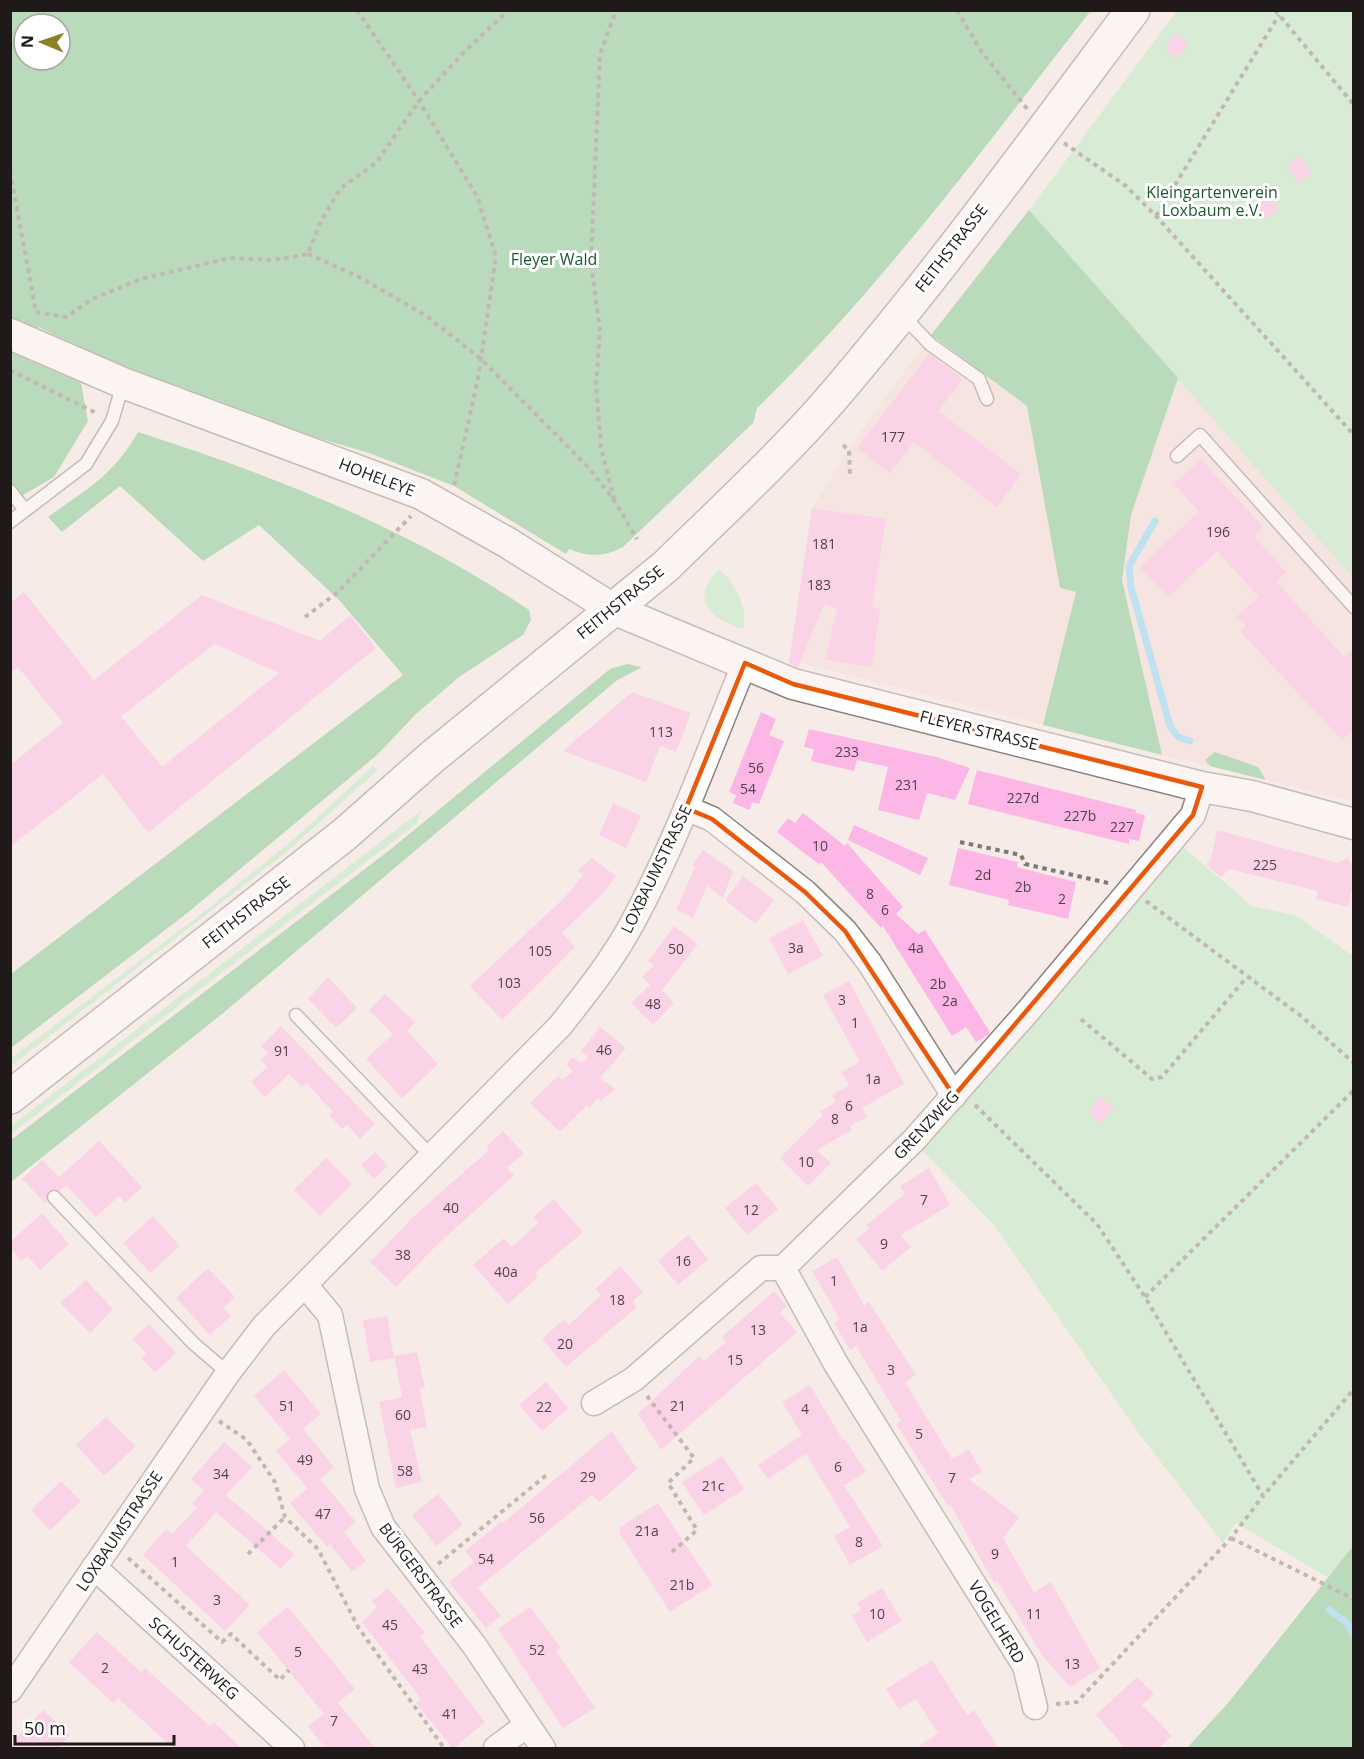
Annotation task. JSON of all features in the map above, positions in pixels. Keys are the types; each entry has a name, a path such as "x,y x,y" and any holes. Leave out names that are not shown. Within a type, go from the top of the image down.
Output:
{"main road":[{"name":"FEITHSTRASSE","path":"10,1097 345,834 430,758 666,566 832,398 1044,128 1133,10"}],"street":[{"name":"HOHELEYE","path":"22,340 123,383 421,494 450,508 613,609"},
{"name":"FLEYER STRASSE","path":"613,609 793,684 1202,787 1252,796 1353,824"},
{"name":"LOXBAUMSTRASSE","path":"10,1690 228,1373 264,1326 560,1026 600,975 634,921 686,808 745,663"},
{"name":"GRENZWEG","path":"783,1268 914,1140 1029,1010 1194,815 1202,787"},
{"path":"686,808 712,819 805,892 845,931 869,962 956,1093"},
{"path":"594,1403 634,1379 761,1268 783,1268"},
{"name":"VOGELHERD","path":"783,1268 836,1364 1025,1666 1035,1707"},
{"name":"BÜRGERSTRASSE","path":"305,1285 330,1315 367,1490 383,1527 474,1645 543,1749"},
{"name":"SCHUSTERWEG","path":"94,1567 292,1749"},
{"path":"496,1749 527,1725"}],"lane":[{"path":"900,313 931,345 979,379 987,399"},
{"path":"10,522 86,464 112,421 123,383"},
{"path":"1177,456 1200,435 1353,607"},
{"path":"10,491 25,510"},
{"path":"296,1015 432,1158"},
{"path":"54,1197 193,1343 228,1373"}],"path":[{"path":"357,10 419,100 477,196 496,256 481,359 450,508"},
{"path":"308,254 321,221 341,188 376,163 419,100 465,50 509,10"},
{"path":"614,500 601,447 596,385 600,331 591,263 600,54 616,10"},
{"path":"957,10 981,51 1044,128 1126,186 1156,216 1353,435"},
{"path":"1275,10 1353,105"},
{"path":"1156,216 1279,15"},
{"path":"10,171 38,327 22,340"},
{"path":"36,312 66,317 93,299 141,279 230,258 273,260 308,254 359,277 425,315 481,359 588,467 614,500 637,539"},
{"path":"10,370 112,421"},
{"path":"843,445 849,450 850,476"},
{"path":"305,617 338,592 410,518 421,494"},
{"path":"960,842 1021,855 1025,864 1130,888 1246,978 1301,1016 1353,1063"},
{"path":"1081,1019 1152,1079 1162,1077 1246,978"},
{"path":"1145,1297 1353,1089"},
{"path":"956,1093 1097,1224 1145,1297 1263,1496"},
{"path":"634,1379 694,1458 668,1483 697,1530 672,1552"},
{"path":"1035,1707 1077,1702 1231,1538 1263,1496 1353,1389"},
{"path":"204,1410 247,1440 274,1482 285,1517 318,1549 358,1627 444,1749"},
{"path":"421,1578 549,1473"},
{"path":"248,1554 285,1517"},
{"path":"1231,1538 1353,1599"},
{"path":"112,1543 222,1642 231,1634 280,1680 289,1670"}],"highlighted area":[{"path":"745,663 793,684 1202,787 1193,815 954,1096 845,931 805,892 712,819 686,808"}],"shaded area":[{"path":"931,335 1027,406 1060,588 1076,592 1043,725 789,660 812,508 854,440"},
{"path":"1178,378 1353,578 1353,801 1162,755 1122,580 1131,515"}],"green space":[{"name":"Fleyer Wald","path":"11,11 1096,11 1089,13 889,266 803,362 757,408 753,423 623,547 610,553 596,555 569,549 566,554 454,486 372,454 281,427 155,383 38,327 28,360 81,383 88,421 54,477 11,502"},
{"name":"Kleingartenverein Loxbaum e.V.","path":"1177,11 1353,11 1353,578 1029,210"},
{"path":"1029,210 1178,378 1131,515 1122,580 1162,755 1043,725 1076,592 1060,588 1027,406 931,335"},
{"path":"138,432 291,486 389,530 484,581 529,610 531,620 523,635 459,677 416,714 377,755 186,914 11,1048 11,974 403,675 340,601 259,525 203,561 120,486 62,532 48,517 109,471"},
{"path":"719,570 730,581 739,596 744,613 743,629 721,620 707,607 705,590"},
{"path":"627,664 642,667 616,681 222,1014 11,1182 11,1140 391,849 610,669"},
{"path":"1215,752 1258,767 1266,780 1210,766 1205,760"},
{"path":"373,766 378,770 284,854 11,1066 11,1058 200,915 295,838"},
{"path":"422,810 417,823 11,1134 11,1126"},
{"path":"1182,846 1252,906 1297,916 1353,956 1354,1546 1327,1577 1236,1523 1223,1543 1140,1435 994,1225 920,1148"},
{"path":"1353,1546 1353,1748 1187,1748 1228,1703"}],"building":[{"path":"1175,33 1188,43 1178,58 1167,51 1167,44"},
{"path":"1299,156 1312,173 1299,183 1286,167"},
{"path":"1267,195 1279,209 1266,219 1254,206"},
{"path":"929,354 963,379 938,411 1021,474 997,507 914,442 890,473 857,448"},
{"path":"1201,459 1263,527 1254,536 1286,572 1276,581 1344,657 1353,649 1353,730 1342,740 1240,631 1246,626 1237,616 1259,597 1217,551 1168,597 1140,567 1199,512 1174,484"},
{"path":"812,508 886,519 872,608 880,609 872,667 825,659 837,609 824,604 798,667 789,663"},
{"path":"24,592 94,680 202,595 320,641 350,615 376,648 148,833 103,774 10,847 10,765 63,723 18,667 10,673 10,603","holes":["215,644 279,673 162,767 121,716"]},
{"path":"632,692 691,713 676,752 660,746 646,782 563,751"},
{"path":"761,712 776,719 769,735 784,741 759,804 752,802 749,810 733,803 736,795 729,792"},
{"path":"809,729 936,757 970,768 955,800 927,793 919,820 878,810 888,767 857,760 854,771 811,761 814,749 804,747"},
{"path":"977,770 1136,810 1136,813 1145,815 1139,841 1129,839 1129,844 968,804"},
{"path":"613,803 641,816 626,848 599,835"},
{"path":"803,813 845,846 847,843 903,907 896,914 918,934 925,930 990,1032 988,1035 976,1042 966,1027 952,1036 883,926 881,928 821,862 820,865 777,832 788,818 795,823"},
{"path":"854,825 928,858 920,875 848,840"},
{"path":"1217,830 1338,863 1348,858 1353,867 1353,885 1348,907 1316,899 1318,891 1229,869 1221,877 1206,865 1211,859"},
{"path":"958,848 1018,862 1017,867 1076,882 1068,919 1008,905 1009,900 949,885"},
{"path":"703,850 733,871 723,898 707,886 693,918 676,910 695,867 692,865"},
{"path":"592,858 616,876 607,889 562,933 575,947 502,1020 470,986 565,897 583,875 578,870"},
{"path":"743,876 774,900 755,924 725,900"},
{"path":"803,920 823,956 788,974 769,938"},
{"path":"674,926 698,944 662,990 674,1003 653,1025 631,1003 650,985 642,977 654,965 648,961"},
{"path":"328,977 357,1008 336,1028 308,999"},
{"path":"849,981 904,1084 862,1108 867,1117 850,1126 852,1130 817,1150 831,1163 808,1186 780,1158 823,1115 820,1111 836,1102 832,1095 849,1085 841,1072 860,1062 823,995"},
{"path":"385,994 415,1022 407,1031 438,1064 402,1098 366,1059 393,1034 369,1010"},
{"path":"281,1026 375,1124 360,1139 347,1125 342,1129 329,1115 333,1112 306,1083 302,1087 289,1074 265,1097 251,1082 267,1067 261,1060 268,1053 261,1046"},
{"path":"600,1027 626,1048 600,1078 615,1089 601,1101 598,1098 589,1108 587,1105 560,1132 530,1103 558,1076 562,1080 573,1071 566,1064 573,1057 581,1063 588,1057 581,1051"},
{"path":"1101,1097 1114,1108 1101,1123 1088,1112"},
{"path":"503,1131 524,1153 507,1168 514,1175 436,1246 396,1287 370,1262 414,1216 489,1150 486,1147"},
{"path":"99,1141 142,1187 125,1203 119,1196 96,1217 66,1185 60,1191 53,1189 48,1191 46,1204 22,1179 42,1160 59,1177"},
{"path":"375,1152 388,1166 374,1179 361,1165"},
{"path":"326,1158 352,1184 320,1216 294,1190"},
{"path":"929,1168 950,1205 901,1235 911,1247 882,1271 856,1239 869,1229 866,1225 905,1194 900,1186"},
{"path":"756,1183 778,1209 747,1235 725,1208"},
{"path":"554,1199 583,1232 535,1273 538,1277 508,1304 473,1265 504,1238 512,1247 538,1223 533,1217"},
{"path":"42,1213 69,1244 40,1270 27,1256 22,1261 10,1248 10,1242"},
{"path":"153,1216 180,1246 150,1273 123,1243"},
{"path":"688,1235 708,1259 678,1285 658,1261"},
{"path":"837,1257 864,1305 869,1302 916,1375 905,1382 952,1459 969,1449 982,1472 969,1479 1019,1517 1003,1538 1034,1592 1051,1582 1100,1668 1070,1687 1042,1655 997,1581 994,1583 950,1504 948,1506 896,1424 901,1421 856,1346 850,1350 834,1323 840,1319 812,1271"},
{"path":"620,1266 643,1292 632,1302 637,1307 566,1367 542,1339 564,1319 569,1325 601,1295 595,1289"},
{"path":"208,1268 235,1297 223,1308 231,1316 210,1335 176,1298"},
{"path":"86,1280 113,1309 90,1333 60,1303"},
{"path":"774,1291 787,1306 780,1313 797,1332 661,1450 638,1414 699,1356 704,1361 726,1342 722,1337"},
{"path":"387,1316 394,1358 370,1362 363,1320"},
{"path":"149,1324 176,1353 155,1373 141,1358 147,1354 133,1339"},
{"path":"417,1352 425,1388 420,1389 427,1427 410,1430 422,1482 396,1488 379,1402 402,1397 394,1356"},
{"path":"284,1370 321,1414 303,1429 334,1467 308,1489 276,1451 290,1439 254,1396"},
{"path":"546,1382 568,1408 542,1431 519,1405"},
{"path":"810,1385 843,1440 845,1439 866,1472 844,1485 883,1546 850,1565 834,1536 850,1527 806,1454 768,1479 758,1465 802,1435 782,1402"},
{"path":"106,1417 136,1446 104,1476 76,1445"},
{"path":"612,1431 637,1469 599,1502 592,1495 478,1588 501,1616 486,1628 449,1582 474,1562 465,1551 502,1521 503,1523"},
{"path":"224,1442 252,1467 226,1495 294,1554 281,1569 216,1512 186,1546 250,1605 225,1631 143,1555 166,1529 172,1534 197,1508 192,1504 204,1490 191,1479"},
{"path":"722,1456 744,1489 704,1515 682,1482"},
{"path":"320,1479 356,1522 344,1532 366,1561 352,1572 330,1544 327,1547 290,1503"},
{"path":"61,1481 81,1501 50,1530 31,1510"},
{"path":"438,1494 463,1525 436,1546 412,1515"},
{"path":"658,1503 712,1585 670,1612 620,1534 620,1527"},
{"path":"388,1588 425,1633 420,1637 485,1722 453,1749 416,1703 421,1699 362,1622 377,1607 372,1601"},
{"path":"882,1588 902,1621 867,1642 852,1616 861,1610 857,1603"},
{"path":"288,1607 355,1689 338,1703 376,1749 326,1749 308,1726 324,1714 257,1632"},
{"path":"530,1607 561,1648 556,1651 595,1708 563,1728 498,1629"},
{"path":"97,1632 141,1672 145,1668 210,1726 214,1722 242,1749 174,1749 118,1698 113,1703 69,1662"},
{"path":"932,1660 967,1715 974,1710 999,1749 915,1749 938,1733 916,1699 899,1709 886,1689"},
{"path":"1137,1677 1154,1694 1142,1705 1172,1736 1158,1749 1126,1749 1096,1715"},
{"path":"43,1710 70,1735 57,1749 10,1749 10,1745"}],"waterway":[{"path":"1155,521 1129,566 1131,587 1170,726 1178,737 1190,741"},
{"path":"1329,1610 1346,1622 1354,1635"}]}
